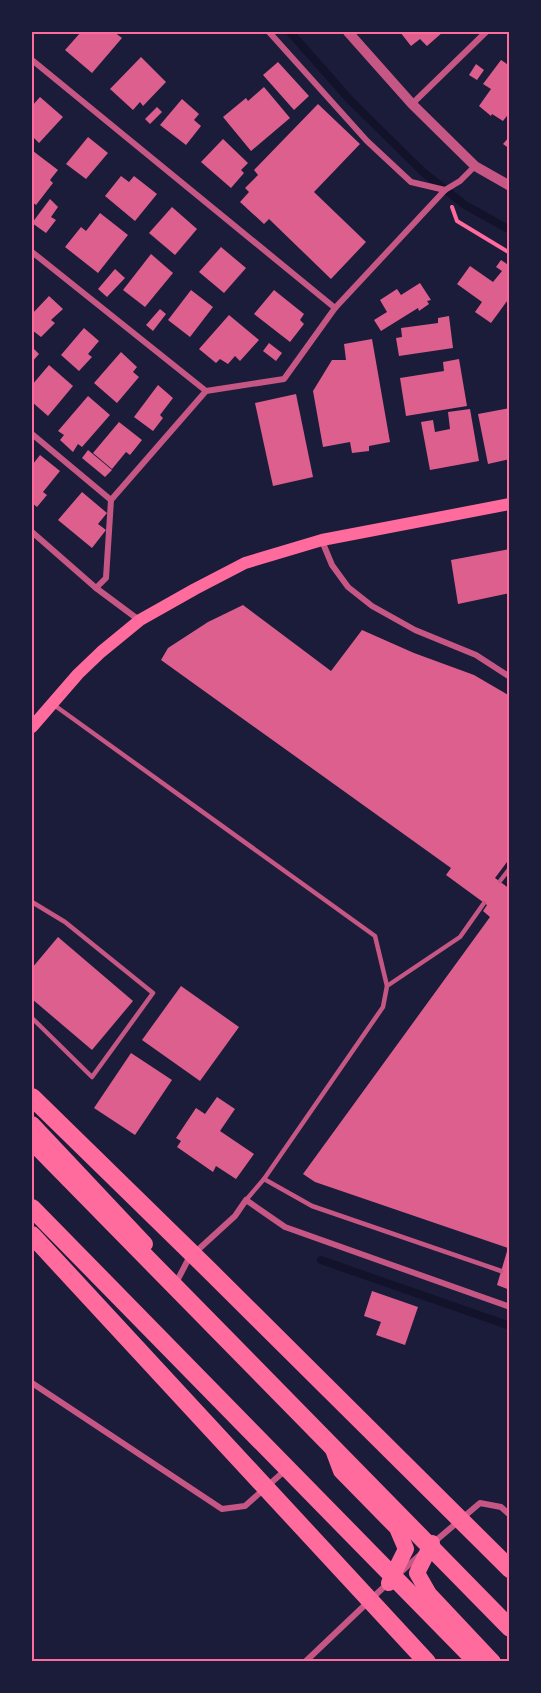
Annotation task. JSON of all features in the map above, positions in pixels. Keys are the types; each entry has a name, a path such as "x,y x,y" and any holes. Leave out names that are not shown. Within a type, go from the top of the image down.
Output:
{"highway":[{"path":"32,1097 510,1569"},
{"path":"32,1124 178,1279 510,1622"},
{"path":"32,1141 510,1628"},
{"path":"32,1208 478,1661"},
{"path":"32,1218 388,1583 478,1661"},
{"path":"32,1235 427,1662"},
{"path":"326,1432 341,1472 397,1528 406,1549 388,1583"},
{"path":"432,1543 417,1573 429,1594 478,1661"}],"main road":[{"path":"32,727 101,652 140,620 245,563 322,540 510,504"}],"street":[{"path":"269,32 367,141 411,182 445,190"},
{"path":"348,32 412,104 475,166 510,186"},
{"path":"412,104 486,32"},
{"path":"32,60 335,308"},
{"path":"96,588 106,578 111,500 206,391 284,379 335,308 445,190 460,181 475,166"},
{"path":"32,252 206,391"},
{"path":"32,434 111,500"},
{"path":"32,531 96,588 140,620"},
{"path":"322,540 332,565 348,587 372,606 415,630 476,655 510,677"},
{"path":"178,1279 189,1258 235,1216 246,1200 285,1227 510,1307"},
{"path":"32,1383 222,1509 245,1506 280,1474"},
{"path":"305,1662 432,1543 480,1503 501,1507 510,1515"}],"lane":[{"path":"52,703 375,936 387,986 382,1007 264,1179 246,1200"},
{"path":"500,881 510,868"},
{"path":"32,902 65,922 153,993 92,1077 32,1018"},
{"path":"387,986 460,937 484,903"},
{"path":"264,1179 312,1206 501,1271"}],"path":[{"path":"445,190 457,221 510,253"}],"building":[{"path":"81,32 114,32 122,38 92,73 65,50"},
{"path":"400,32 443,32 427,46 420,39 411,46"},
{"path":"141,57 166,82 143,106 140,102 133,110 110,89"},
{"path":"501,60 510,66 510,112 503,121 492,114 491,116 479,106 491,89 483,84"},
{"path":"278,62 309,96 294,110 263,75"},
{"path":"476,64 484,70 477,80 469,75"},
{"path":"264,87 290,118 251,151 223,117 246,98 248,101"},
{"path":"40,97 63,117 39,143 32,136 32,106"},
{"path":"182,99 199,114 194,120 201,126 186,145 160,125"},
{"path":"318,104 360,144 314,192 366,242 331,279 269,219 264,224 240,202 249,192 245,188 258,175 254,170"},
{"path":"157,107 162,112 150,124 145,119"},
{"path":"510,136 510,149 503,144"},
{"path":"88,137 108,153 86,179 66,164"},
{"path":"223,139 248,163 241,170 244,173 231,188 201,162"},
{"path":"33,151 58,170 50,180 53,183 36,205 32,202"},
{"path":"121,176 129,182 134,176 157,194 135,221 105,196"},
{"path":"50,199 58,207 51,217 56,220 46,233 32,223"},
{"path":"172,207 197,229 175,255 149,233"},
{"path":"100,213 128,235 98,273 65,247 81,227 86,231"},
{"path":"221,247 246,268 224,293 199,272"},
{"path":"151,254 173,273 145,307 123,290"},
{"path":"501,260 510,266 510,297 491,323 475,312 482,302 457,284 470,266 493,282 502,271 496,267"},
{"path":"115,269 125,278 107,297 98,289"},
{"path":"420,283 431,300 427,301 429,304 419,311 418,308 381,331 374,320 387,312 380,300 397,289 401,295"},
{"path":"191,290 213,307 190,337 168,320"},
{"path":"274,290 304,314 300,320 304,324 290,342 254,314"},
{"path":"49,296 63,309 51,320 55,323 41,337 32,330 32,314"},
{"path":"160,309 166,314 153,331 146,325"},
{"path":"229,315 259,340 240,361 235,356 228,364 220,359 216,363 199,349"},
{"path":"449,316 453,348 399,356 396,338 402,337 401,328 438,323 438,318"},
{"path":"84,328 99,341 88,354 92,357 79,371 61,355"},
{"path":"372,339 390,442 369,446 369,451 352,453 350,442 323,447 313,391 332,360 346,360 344,344"},
{"path":"269,343 282,353 276,361 263,351"},
{"path":"32,347 39,354 32,362"},
{"path":"121,352 137,367 133,372 139,377 117,403 94,383"},
{"path":"459,359 467,406 406,416 400,378 444,371 443,362"},
{"path":"49,365 73,386 48,416 32,402 32,385"},
{"path":"158,385 173,398 160,415 163,418 153,431 134,417"},
{"path":"296,394 313,477 273,486 255,403"},
{"path":"88,396 110,415 82,447 78,444 73,452 60,440 64,435 58,431"},
{"path":"510,408 510,459 488,464 478,414"},
{"path":"470,409 479,461 430,470 421,422 433,420 435,432 450,429 448,412"},
{"path":"119,422 142,440 130,455 126,452 112,469 93,453"},
{"path":"88,450 112,470 105,477 82,458"},
{"path":"40,455 60,471 43,492 47,495 37,507 32,503 32,463"},
{"path":"82,492 107,513 98,524 106,530 92,548 58,520"},
{"path":"510,549 510,593 458,604 451,560"},
{"path":"243,605 331,671 362,630 414,653 474,675 510,696 510,858 495,878 510,889 510,1290 497,1285 508,1248 315,1182 303,1174 490,917 483,911 487,905 446,875 451,868 161,660 168,648 208,622"},
{"path":"58,937 133,1001 92,1050 32,999 32,968"},
{"path":"181,986 239,1027 200,1081 142,1040"},
{"path":"131,1053 172,1080 135,1135 94,1108"},
{"path":"217,1097 235,1109 220,1131 254,1154 236,1179 216,1166 213,1172 177,1147 181,1141 176,1138 196,1108 205,1114"},
{"path":"372,1291 418,1307 405,1345 376,1335 381,1322 364,1316"}],"waterway":[{"path":"290,32 350,100 424,173 465,205 510,230"},
{"path":"321,1260 510,1326"}]}
